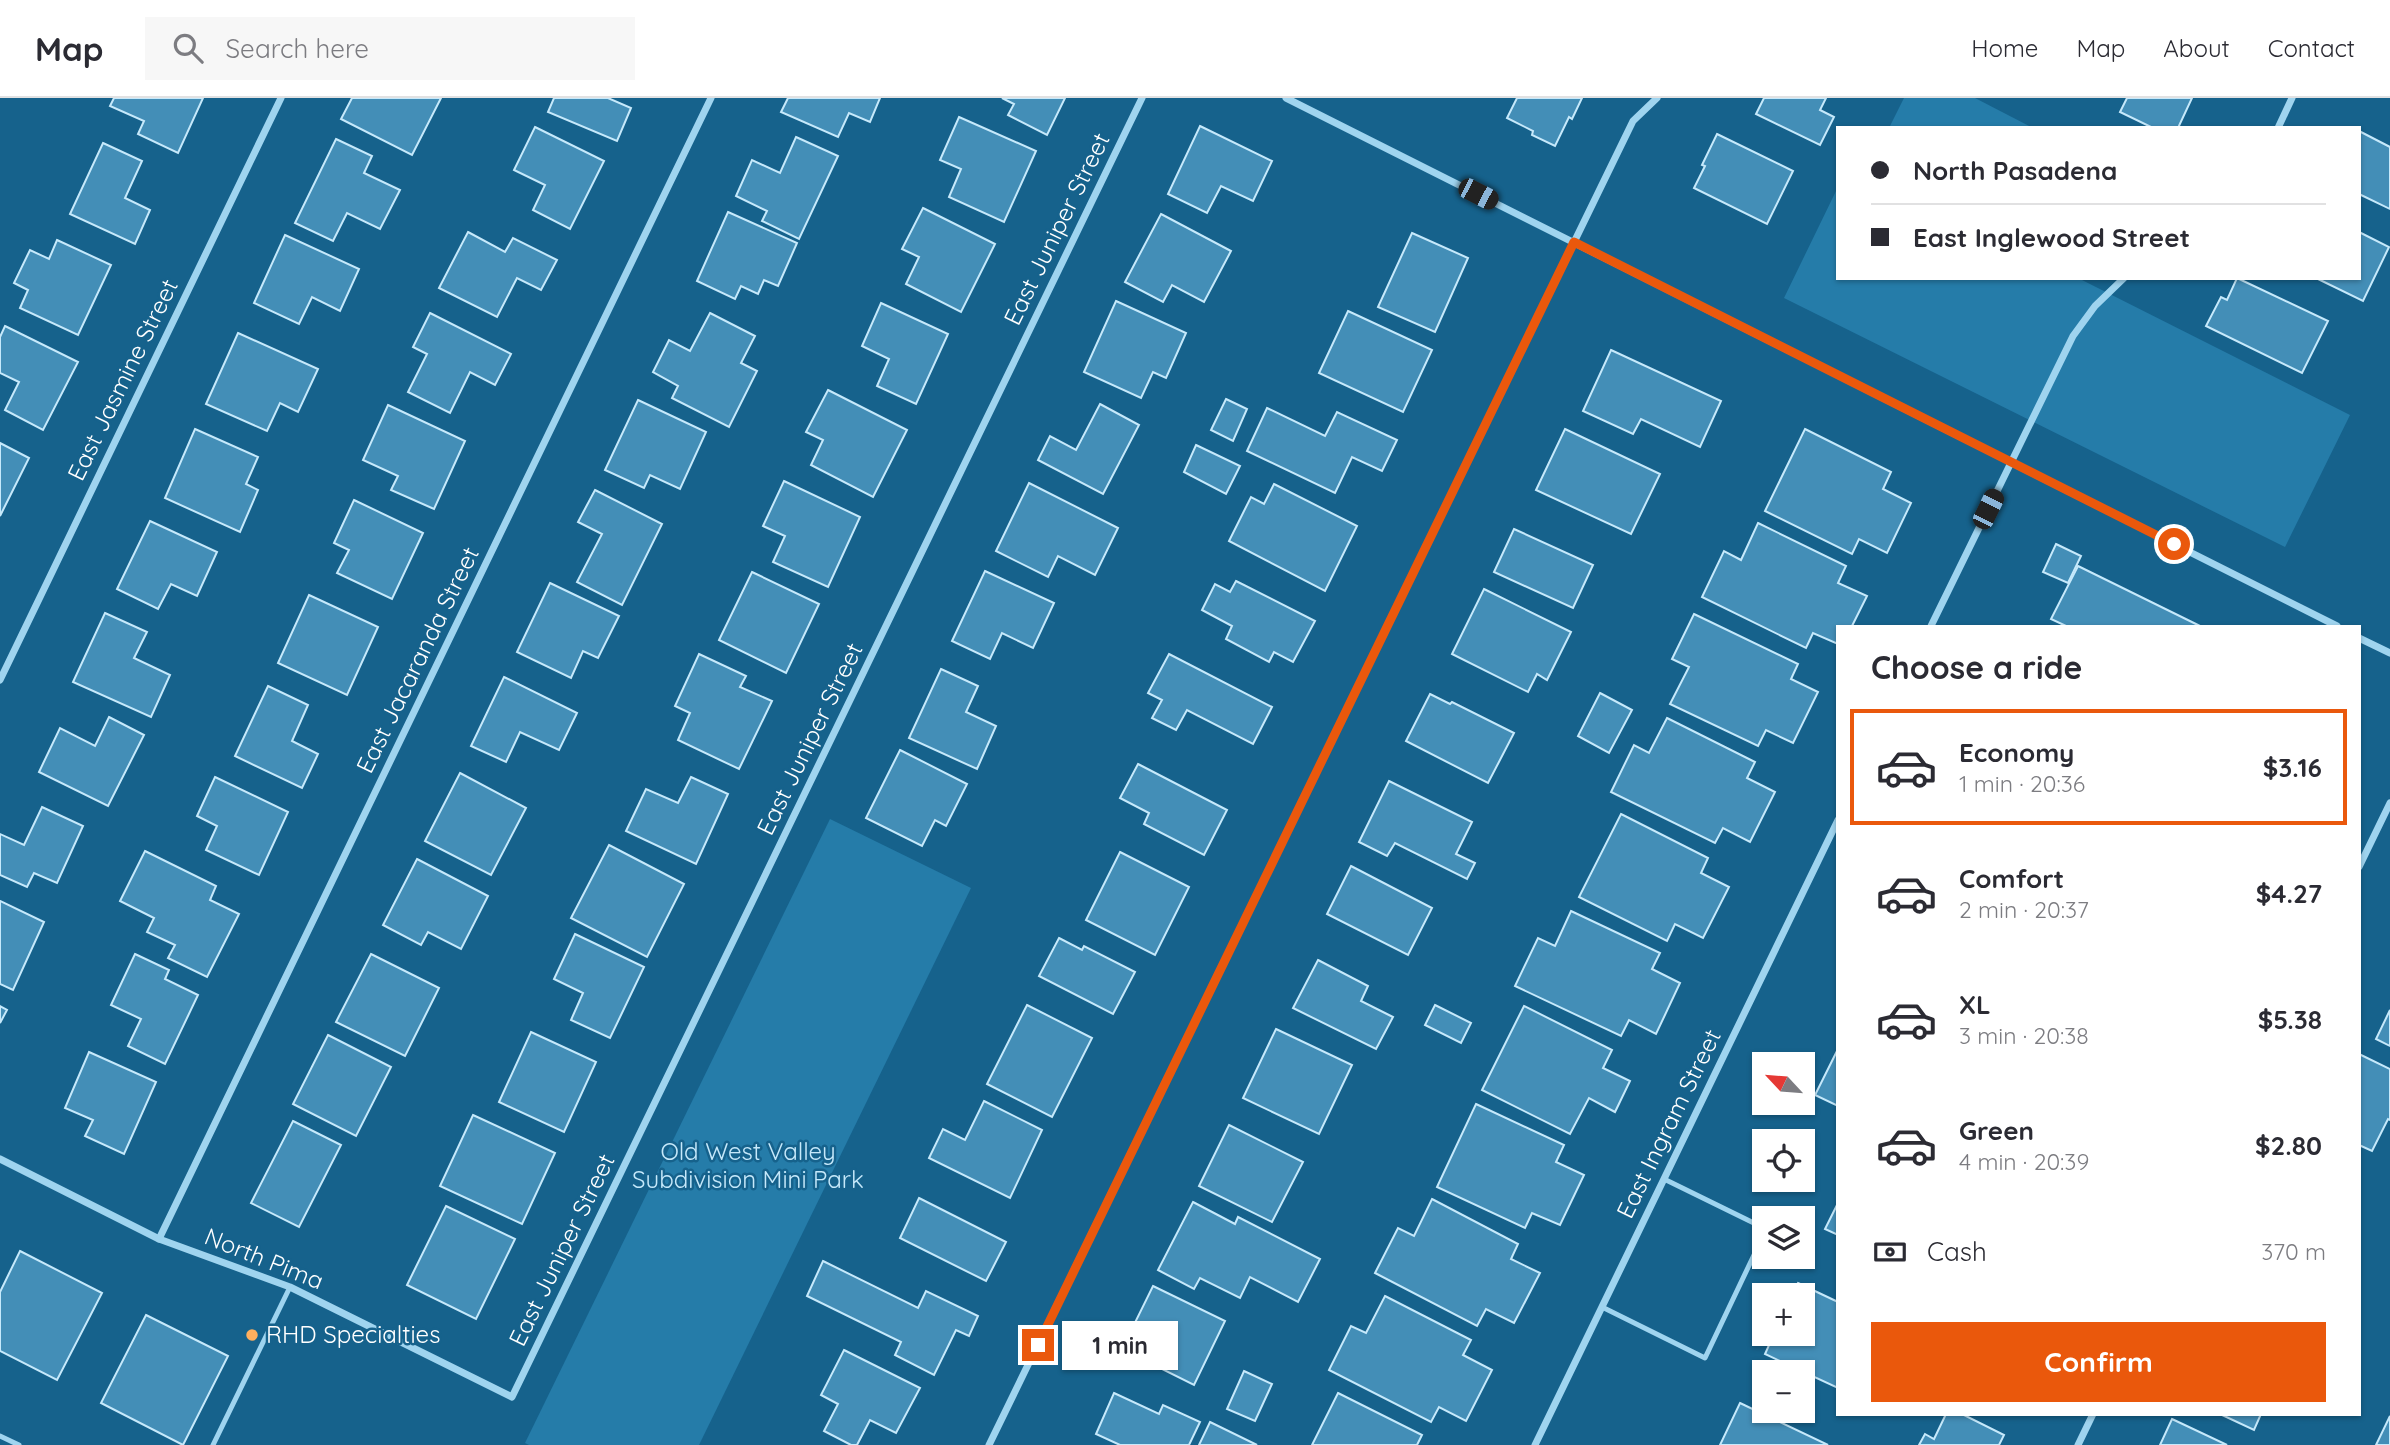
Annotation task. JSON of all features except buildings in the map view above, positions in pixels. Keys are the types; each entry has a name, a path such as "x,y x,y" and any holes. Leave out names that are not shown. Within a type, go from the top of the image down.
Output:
{"street":[{"name":"East Jasmine Street","path":"0,680 281,98"},
{"name":"East Jacaranda Street","path":"159,1239 711,98"},
{"name":"East Juniper Street","path":"512,1397 1142,98"},
{"path":"1286,98 2335,625"},
{"path":"989,1445 1633,121 1657,98"},
{"path":"2279,126 2292,98"},
{"path":"1931,625 2073,336 2095,306 2122,280"},
{"path":"2361,639 2390,653"},
{"path":"2361,863 2390,803"},
{"name":"East Ingram Street","path":"1535,1445 1836,824"},
{"name":"North Pima","path":"0,1159 159,1239 290,1286 512,1397"},
{"path":"2078,1445 2092,1416"}],"lane":[{"path":"1664,1179 1752,1222"},
{"path":"1602,1307 1704,1358 1752,1259"},
{"path":"213,1445 290,1286"},
{"path":"0,1436 19,1445"}],"green space":[{"path":"1904,98 1975,98 2029,126 1890,126"},
{"path":"1836,191 1836,280 2082,280 2350,415 2285,547 1784,298"},
{"name":"Old West Valley Subdivision Mini Park","path":"830,819 971,888 699,1445 529,1445 525,1443"}],"place":[{"name":"RHD Specialties","path":"252,1335"}],"route":[{"path":"1038,1345 1574,242 2174,544"}]}
